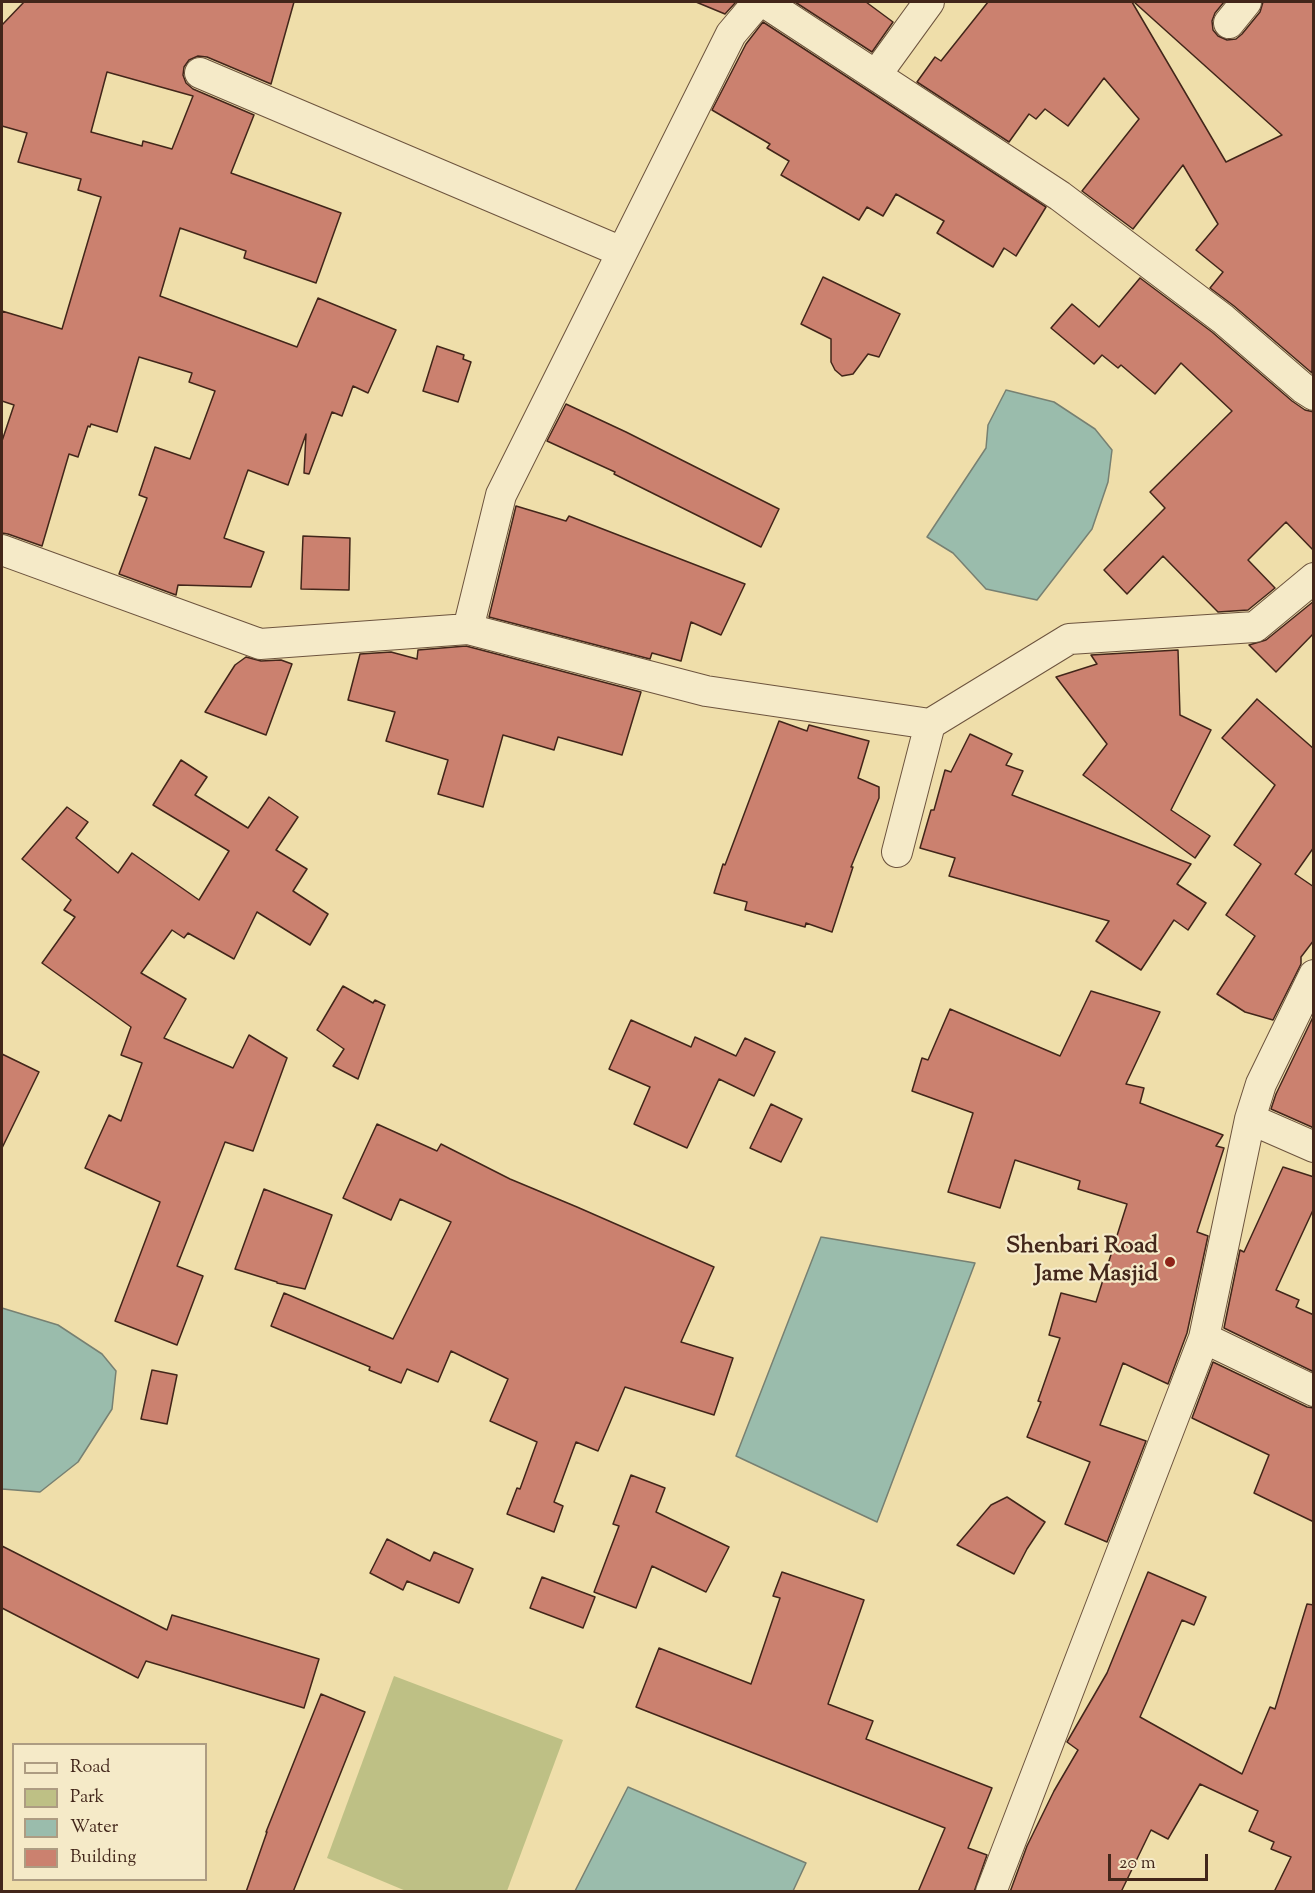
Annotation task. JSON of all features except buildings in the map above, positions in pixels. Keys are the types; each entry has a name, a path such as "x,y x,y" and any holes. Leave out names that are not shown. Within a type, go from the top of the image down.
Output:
{"street":[{"path":"468,629 501,495 731,34 758,2"},
{"path":"764,2 1060,196 1223,319 1314,395"},
{"path":"876,75 929,2"},
{"path":"200,73 622,252"},
{"path":"2,550 260,644 468,629 706,691 930,724 1069,639 1255,627 1314,578"},
{"path":"897,852 930,724"},
{"path":"991,1892 1204,1338 1250,1119 1261,1084 1314,975"},
{"path":"1250,1119 1314,1148"},
{"path":"1204,1338 1314,1391"}],"green space":[{"path":"394,1676 563,1740 507,1891 406,1891 327,1858"}],"water":[{"path":"1006,390 1054,402 1095,429 1112,450 1108,482 1092,529 1037,600 986,589 953,553 927,537 986,448 988,425"},
{"path":"821,1237 975,1263 877,1522 736,1456"},
{"path":"2,1308 58,1325 102,1354 116,1371 112,1409 78,1462 40,1492 2,1489"},
{"path":"628,1787 806,1863 793,1891 575,1891"}],"place":[{"name":"Shenbari Road Jame Masjid","path":"1170,1262"}]}
